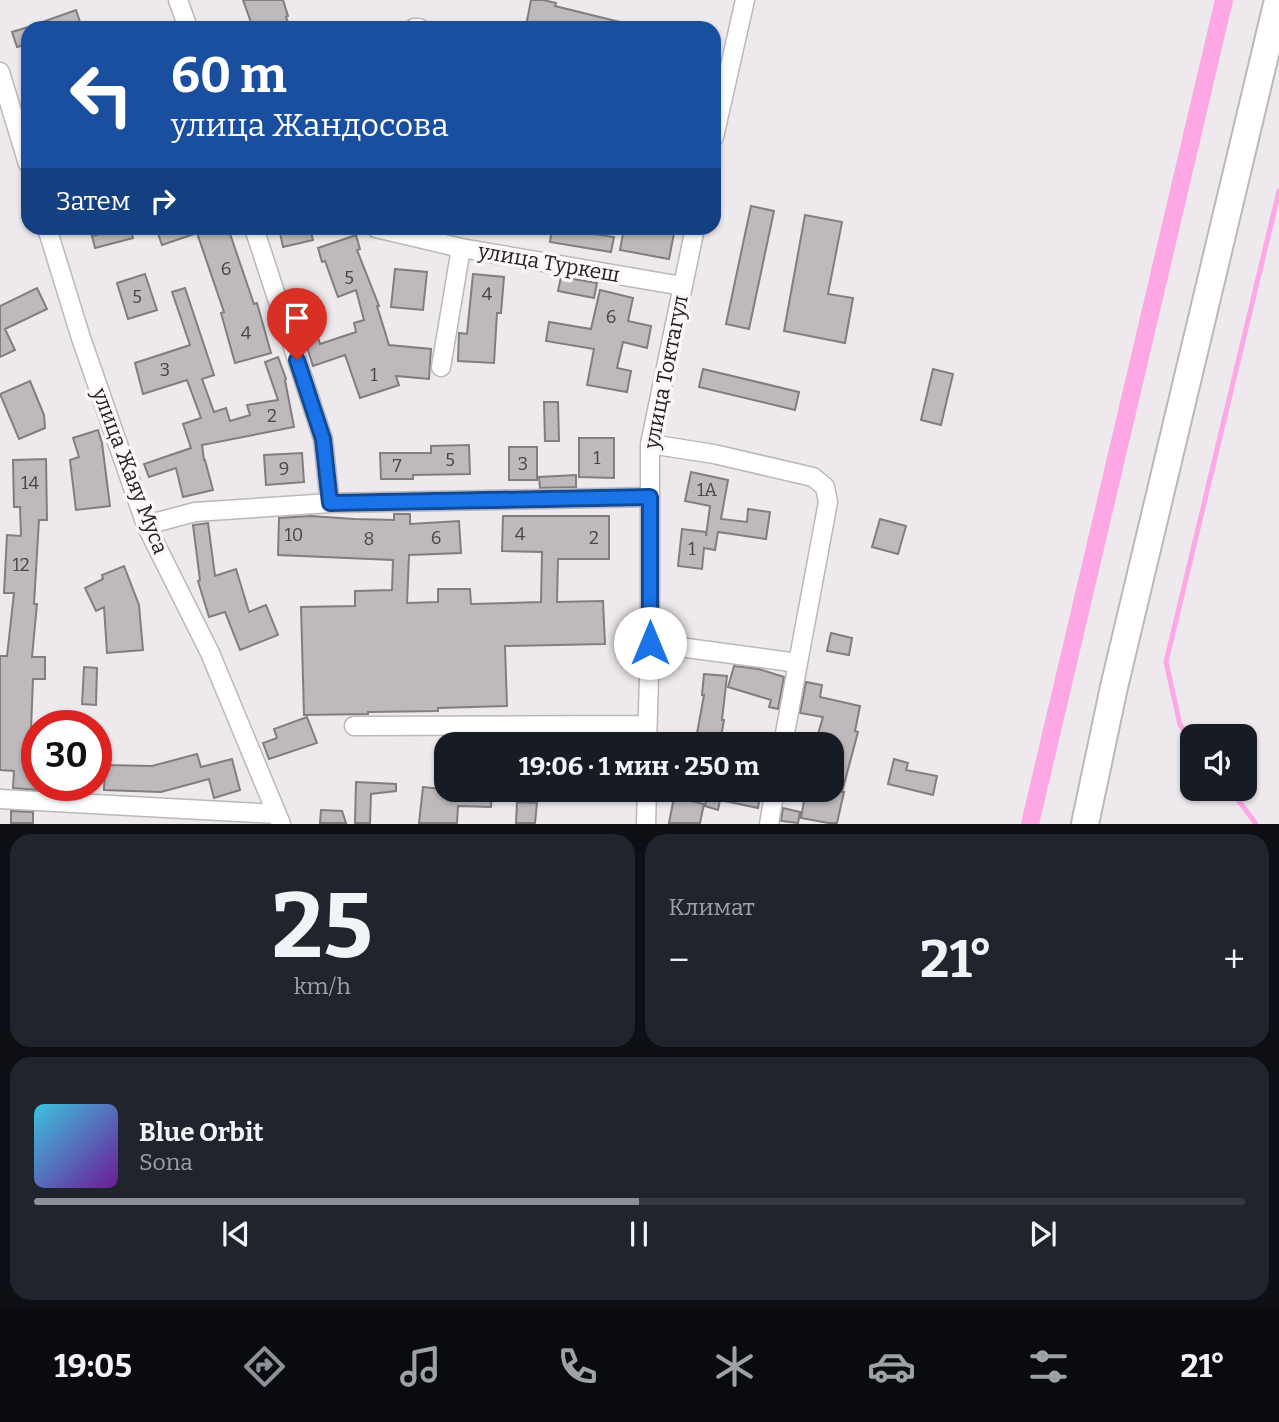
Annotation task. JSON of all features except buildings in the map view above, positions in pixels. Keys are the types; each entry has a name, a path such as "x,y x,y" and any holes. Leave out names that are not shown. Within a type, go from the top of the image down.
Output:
{"main road":[{"path":"1085,824 1117,674 1278,0"}],"street":[{"path":"178,0 186,21"},
{"path":"721,82 745,0"},
{"path":"0,72 21,141"},
{"name":"улица Жаяу Муса","path":"49,235 81,338 146,526 210,653 279,819"},
{"path":"256,235 323,439 330,503"},
{"name":"улица Туркеш","path":"406,235 461,248 682,286"},
{"name":"улица Токтагул","path":"648,732 649,444 693,235"},
{"path":"441,367 461,248"},
{"path":"649,444 714,454 813,477 825,487 828,502 785,732"},
{"path":"146,526 195,512 330,503 650,497"},
{"path":"650,643 797,663"},
{"path":"354,726 648,724"},
{"path":"0,799 279,819"},
{"path":"646,824 647,802"},
{"path":"769,824 773,802"}],"waterway":[{"path":"1030,824 1224,0"},
{"path":"1180,725 1166,662 1279,191"},
{"path":"1239,801 1256,824"}],"route":[{"path":"297,360 323,439 330,503 650,497 650,643"}]}
